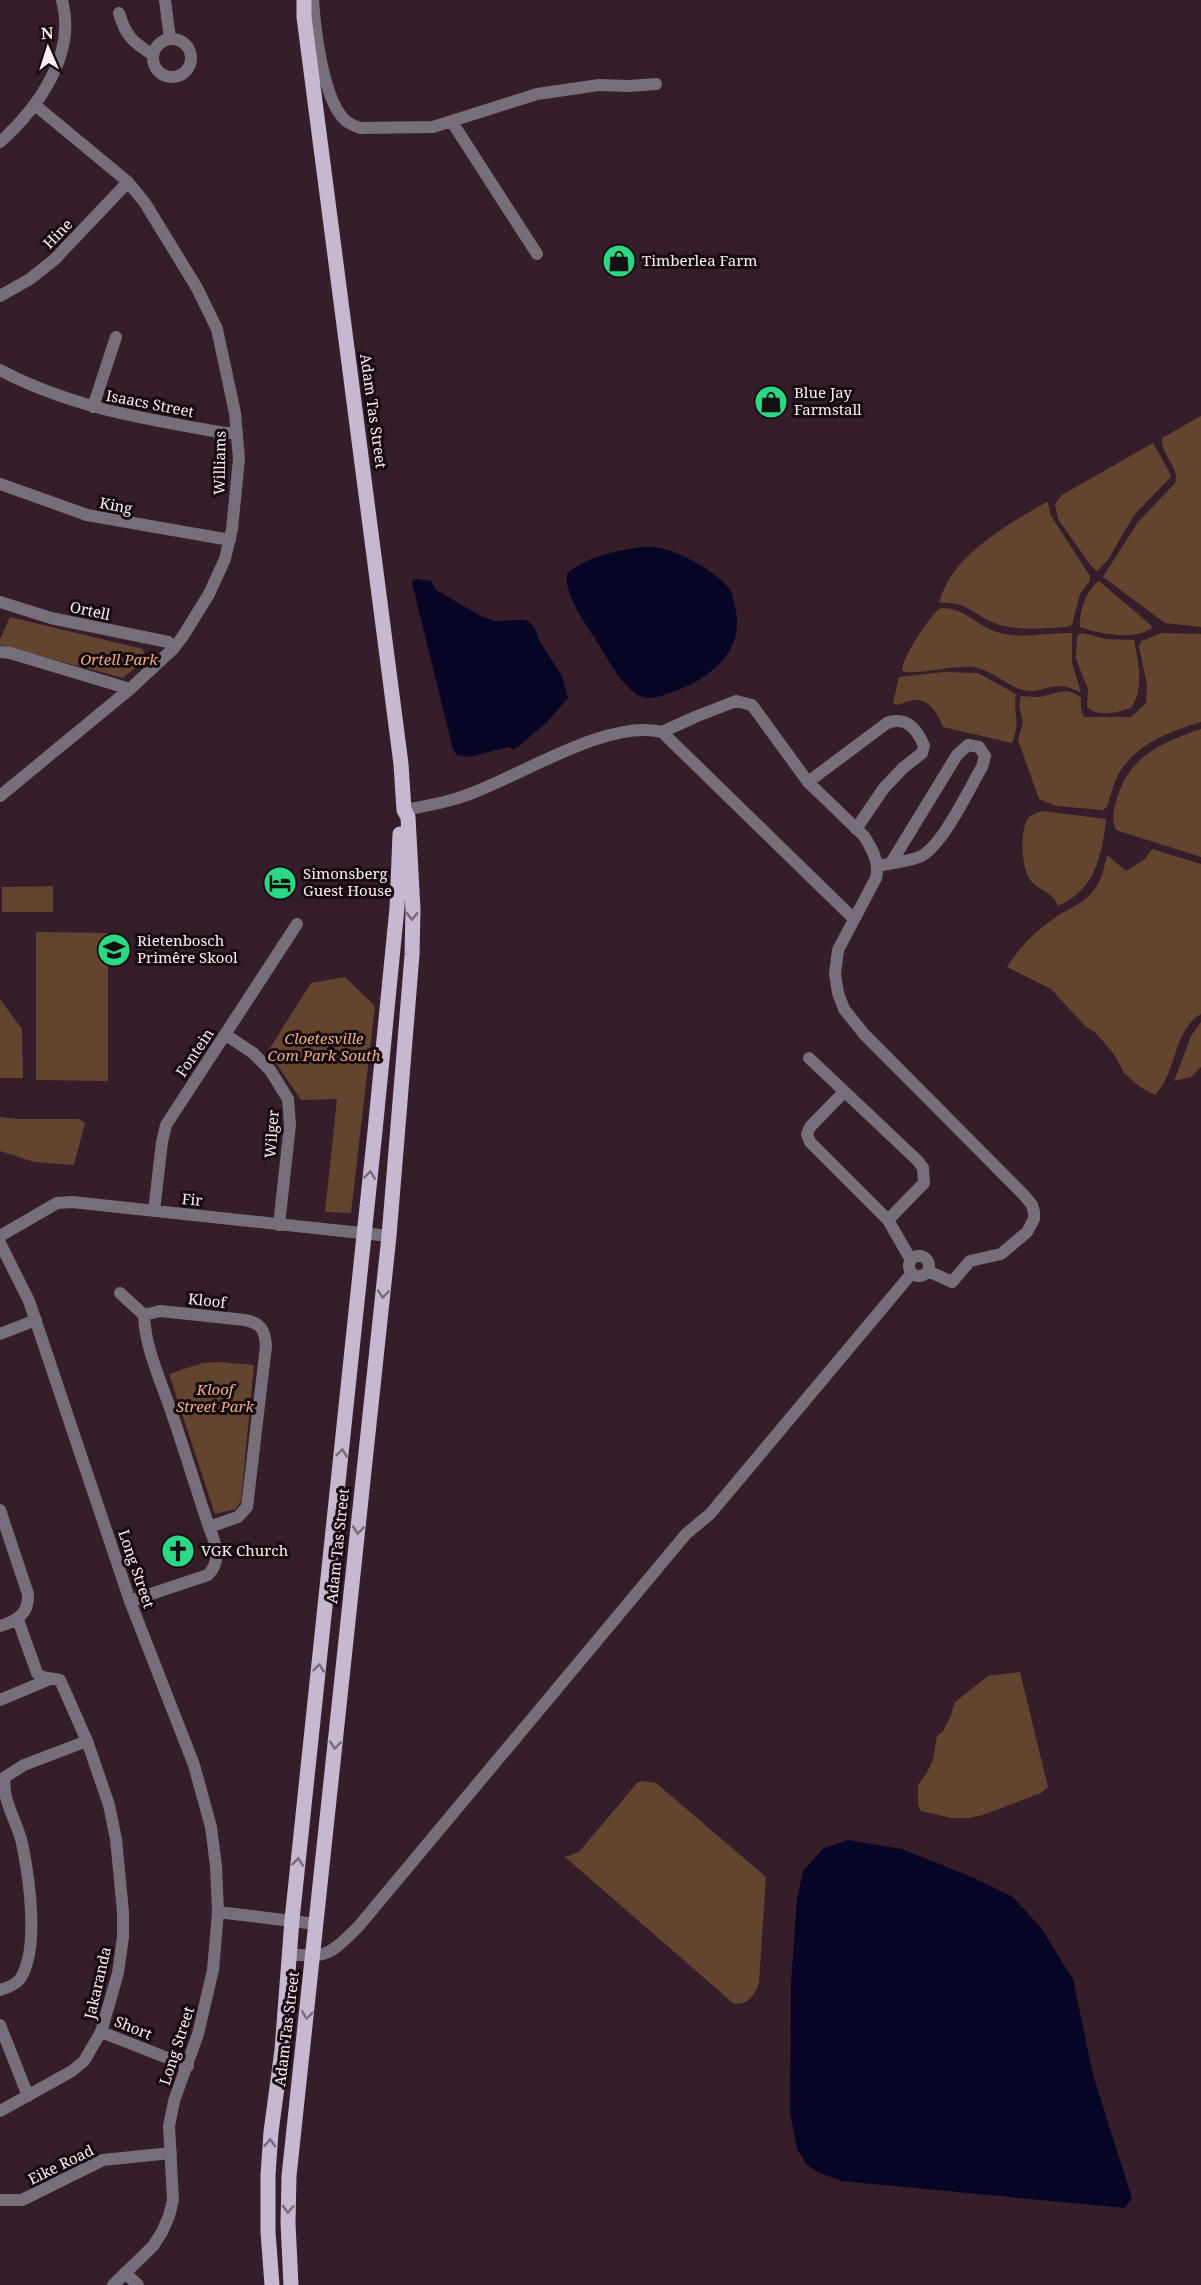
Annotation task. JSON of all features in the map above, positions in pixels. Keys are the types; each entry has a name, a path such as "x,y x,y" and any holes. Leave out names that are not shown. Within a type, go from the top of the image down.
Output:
{"main road":[{"name":"Adam Tas Street","path":"299,0 304,17"},
{"name":"Adam Tas Street","path":"291,2285 288,2223 289,2176 389,1236 413,909 408,817 404,810 401,764 304,17 304,0"},
{"name":"Adam Tas Street","path":"272,2285 268,2232 271,2132 282,2050 292,1920 397,908 400,819 404,810"}],"street":[{"path":"0,142 35,105 63,52 67,20 62,0"},
{"path":"165,0 170,39"},
{"path":"314,0 319,49 329,87 342,117 350,124 360,128 433,127 537,94 599,85 656,84"},
{"path":"119,13 127,34 134,42 153,55"},
{"path":"170,39 183,43 191,58 187,70 177,77 165,76 155,68 153,55 159,44 170,39"},
{"name":"Williams","path":"0,796 130,688 174,648 209,594 225,560 230,540 239,459 237,432 217,329 209,309 164,232 128,182 35,105"},
{"path":"452,122 537,254"},
{"name":"Hine","path":"0,296 30,279 49,264 128,182"},
{"name":"Isaacs Street","path":"93,407 116,337"},
{"name":"Isaacs Street","path":"0,370 93,407 148,421 225,433 237,432"},
{"name":"King","path":"0,484 87,515 230,540"},
{"name":"Ortell","path":"0,602 51,618 168,642 174,648"},
{"path":"0,652 130,688"},
{"path":"404,810 440,804 467,795 611,733 641,730 662,732 736,701 752,705 808,782 864,836 878,866 876,878 838,950 835,974 838,993 844,1009 864,1034 1023,1194 1034,1212 1032,1225 1015,1244 1001,1254 970,1261 952,1282 928,1271"},
{"path":"808,782 887,723 901,720 913,727 924,746 922,753 893,778 856,829"},
{"path":"662,732 854,919"},
{"path":"878,866 919,858 938,842 982,767 985,756 979,747 968,746 957,755 891,863"},
{"name":"Fontein","path":"154,1211 166,1125 297,924"},
{"name":"Wilger","path":"226,1035 253,1053 264,1064 282,1086 288,1099 290,1125 279,1225"},
{"path":"809,1058 903,1145 923,1168 924,1182 888,1220"},
{"path":"844,1092 810,1127 807,1134 810,1142 888,1220 911,1260"},
{"name":"Fir","path":"0,1236 57,1203 72,1202 389,1236"},
{"name":"Long Street","path":"0,1243 20,1279 36,1320 130,1601 194,1765 204,1795 216,1866 217,1942 207,2002 188,2066 170,2115 173,2200 169,2216 153,2246 113,2285"},
{"path":"912,1274 909,1267 911,1260 918,1256 925,1258 929,1264 928,1271"},
{"path":"912,1274 919,1276 928,1271"},
{"path":"289,1954 313,1957 337,1947 358,1927 687,1534 710,1514 912,1274"},
{"path":"120,1293 144,1315 145,1330 218,1561 208,1575 130,1601"},
{"name":"Kloof","path":"144,1315 160,1311 245,1320 258,1324 265,1335 266,1346 247,1507 238,1517 209,1527"},
{"path":"0,1334 36,1320"},
{"path":"0,1510 28,1594 26,1610 18,1620 0,1626"},
{"path":"18,1620 37,1673 50,1679"},
{"path":"0,1700 50,1679"},
{"name":"Jakaranda","path":"0,2111 81,2066 101,2032 118,1973 123,1937 116,1839 109,1805 87,1741 73,1713 64,1687 60,1680 50,1679"},
{"path":"0,1990 19,1981 25,1968 31,1936 30,1900 22,1842 3,1788 2,1776 87,1741"},
{"path":"218,1912 316,1924"},
{"path":"0,2025 28,2096"},
{"name":"Short","path":"101,2032 188,2066"},
{"name":"Eike Road","path":"0,2200 22,2200 103,2160 171,2153"},
{"path":"125,2273 138,2285"}],"green space":[{"path":"1201,416 1201,627 1165,623 1103,577 1138,522 1175,483 1175,472 1164,450 1162,438"},
{"path":"1153,443 1171,475 1170,478 1134,515 1108,560 1097,571 1091,566 1058,519 1055,504 1062,495"},
{"path":"1048,502 1050,514 1090,576 1090,581 1080,594 1072,625 1025,629 1008,627 991,622 965,607 939,603 952,575 973,552 1011,523"},
{"path":"1099,581 1152,628 1136,634 1116,635 1080,627 1084,602 1090,590"},
{"path":"941,608 956,610 990,629 1006,634 1025,636 1072,633 1072,663 1081,692 1059,686 1033,691 1023,690 973,667 904,672 902,669 912,646 931,618"},
{"name":"Ortell Park","path":"10,617 143,649 146,659 123,678 0,645 0,639"},
{"path":"1083,633 1106,639 1134,640 1139,684 1131,708 1103,713 1087,707 1088,689 1076,659 1077,637"},
{"path":"1162,633 1201,634 1201,722 1165,735 1133,755 1118,775 1107,807 1103,810 1056,806 1039,799 1018,740 1023,722 1019,706 1021,696 1042,697 1068,691 1081,698 1084,717 1131,717 1146,703 1147,685 1139,647 1141,641"},
{"path":"944,672 978,673 1016,694 1016,729 1012,743 943,727 930,705 921,700 896,705 893,703 899,677"},
{"path":"1201,729 1201,857 1116,830 1113,818 1115,806 1130,771 1139,761 1161,745"},
{"path":"1042,811 1106,819 1099,859 1088,881 1081,891 1058,906 1050,895 1031,881 1023,859 1026,823 1029,817"},
{"path":"1152,849 1201,864 1201,1014 1185,1030 1168,1075 1155,1095 1140,1087 1124,1073 1114,1054 1095,1032 1086,1027 1051,989 1007,967 1035,933 1090,895 1101,878 1107,855 1126,871 1145,859"},
{"path":"53,886 53,912 2,912 2,887"},
{"path":"36,932 108,933 108,1081 36,1080"},
{"name":"Cloetesville Com Park South","path":"345,977 375,1006 351,1213 325,1212 337,1099 301,1100 268,1051 311,983"},
{"path":"0,999 22,1029 23,1078 0,1078"},
{"path":"1201,1022 1201,1067 1191,1077 1174,1081 1191,1036"},
{"path":"0,1117 79,1119 85,1123 74,1165 34,1162 0,1151"},
{"name":"Kloof Street Park","path":"202,1363 254,1365 241,1501 236,1509 215,1514 169,1374"},
{"path":"1020,1672 1048,1787 1041,1793 969,1818 951,1818 921,1811 918,1805 918,1785 933,1760 937,1736 943,1731 950,1718 955,1702 988,1676"},
{"path":"642,1781 656,1783 766,1877 759,1983 746,2002 733,2003 565,1857 579,1852 637,1783"}],"water":[{"path":"642,547 660,548 677,553 718,577 732,594 737,622 730,649 713,670 688,685 653,698 640,696 634,692 617,674 578,611 567,582 567,573 584,562"},
{"path":"417,579 431,581 436,590 479,615 494,621 526,620 534,626 540,642 562,676 568,698 548,721 518,747 513,749 508,747 469,757 457,755 453,749 412,583"},
{"path":"848,1840 902,1849 972,1877 1013,1897 1041,1928 1073,1979 1093,2075 1132,2198 1125,2208 841,2181 807,2165 797,2149 790,2112 791,1983 797,1899 803,1871 824,1848"}],"place":[{"name":"Timberlea Farm","path":"619,261"},
{"name":"Blue Jay Farmstall","path":"771,402"},
{"name":"Simonsberg Guest House","path":"280,883"},
{"name":"Rietenbosch Primêre Skool","path":"114,950"},
{"name":"VGK Church","path":"178,1551"}]}
